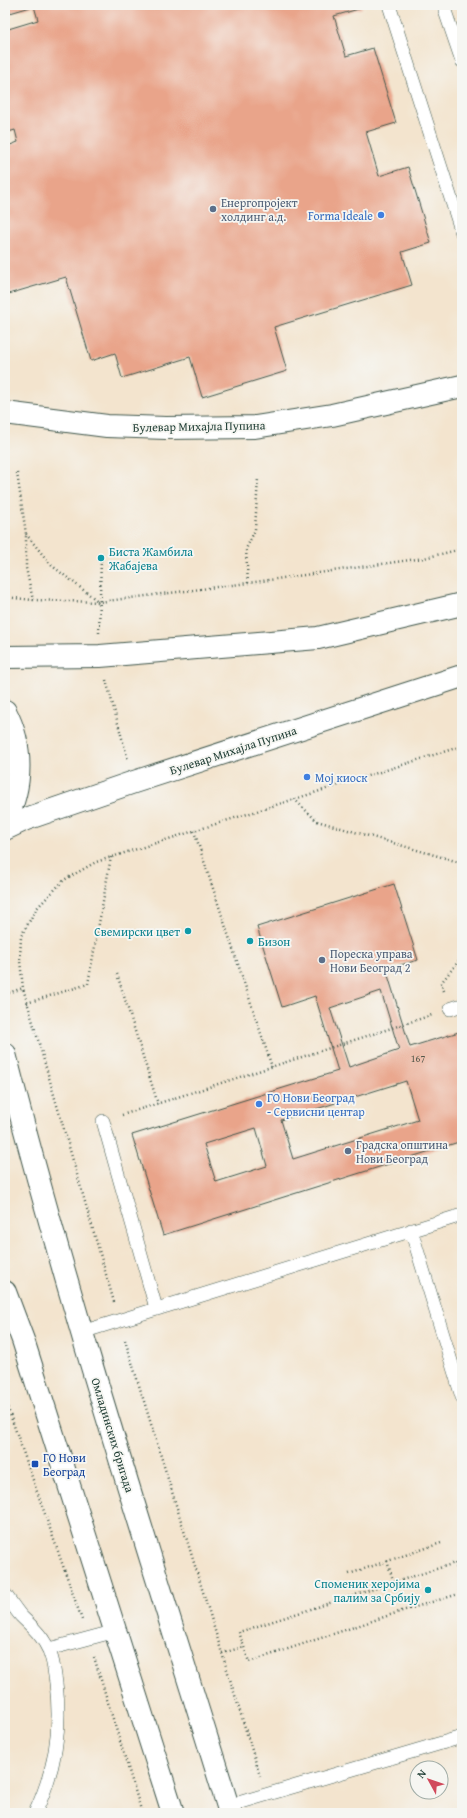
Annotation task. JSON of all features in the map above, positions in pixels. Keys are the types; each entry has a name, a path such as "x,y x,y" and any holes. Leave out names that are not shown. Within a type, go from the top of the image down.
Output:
{"main road":[{"name":"Булевар Михајла Пупина","path":"5,413 107,426 166,428 255,427 332,415 462,386"},
{"path":"5,657 100,656 318,638 462,604"},
{"name":"Булевар Михајла Пупина","path":"5,828 26,819 134,782 462,676"},
{"path":"5,711 13,732 18,752 19,773 15,793 5,820"},
{"name":"Омладинских бригада","path":"5,1054 31,1156 82,1332 229,1810"},
{"path":"5,1292 23,1340 173,1813"}],"lane":[{"path":"389,5 462,233"},
{"path":"445,5 445,11 462,61"},
{"path":"103,1121 156,1308"},
{"path":"82,1332 462,1215"},
{"path":"411,1230 462,1397"},
{"path":"5,1594 20,1614 33,1626 49,1649 54,1664 59,1708 59,1728 52,1769 35,1813"},
{"path":"49,1649 116,1631"},
{"path":"229,1810 265,1796 462,1736"}],"path":[{"path":"17,473 26,534 26,568 33,600"},
{"path":"248,584 246,549 255,530 258,478"},
{"path":"26,534 52,565 99,602"},
{"path":"5,597 33,600 99,602 248,584 424,558 462,548"},
{"path":"99,637 101,558"},
{"path":"106,679 130,766"},
{"path":"265,1796 119,1320 27,1003 23,988 20,960 21,936 37,908 64,880 96,862 462,746"},
{"path":"294,799 317,821 462,862"},
{"path":"194,831 272,1067"},
{"path":"27,1003 88,984 111,857"},
{"path":"441,983 462,957"},
{"path":"117,974 158,1104"},
{"path":"5,994 23,988"},
{"path":"103,1121 456,1007"},
{"path":"5,1400 88,1638 142,1813"},
{"path":"349,1574 441,1543"},
{"path":"387,1561 394,1583"},
{"path":"462,1582 455,1562 239,1632 249,1662 402,1611 462,1593"},
{"path":"222,1653 244,1647"}],"building":[{"name":"Енергопројект холдинг а.д.","path":"7,5 361,5 362,8 334,16 346,56 373,48 396,123 366,132 379,176 408,167 431,243 402,252 412,285 274,327 287,371 202,397 190,357 122,378 115,353 91,361 66,277 5,295 5,147 18,142 15,130 5,133 5,30 38,20 34,6 10,13"},
{"path":"394,884 418,960 386,969 410,1047 462,1031 462,1141 163,1235 132,1135 338,1071 315,996 282,1007 257,927","holes":["381,991 399,1050 349,1067 330,1008","406,1081 418,1120 293,1159 281,1120","256,1128 267,1166 216,1182 204,1144"]}],"place":[{"name":"Енергопројект холдинг а.д.","path":"213,209"},
{"name":"Forma Ideale","path":"381,215"},
{"name":"Биста Жамбила Жабајева","path":"101,558"},
{"name":"Мој киоск","path":"307,777"},
{"name":"Свемирски цвет","path":"188,931"},
{"name":"Бизон","path":"250,941"},
{"name":"Пореска управа Нови Београд 2","path":"322,960"},
{"name":"ГО Нови Београд - Сервисни центар","path":"259,1104"},
{"name":"Градска општина Нови Београд","path":"348,1151"},
{"name":"ГО Нови Београд","path":"35,1464"},
{"name":"Споменик херојима палим за Србију","path":"428,1590"}]}
